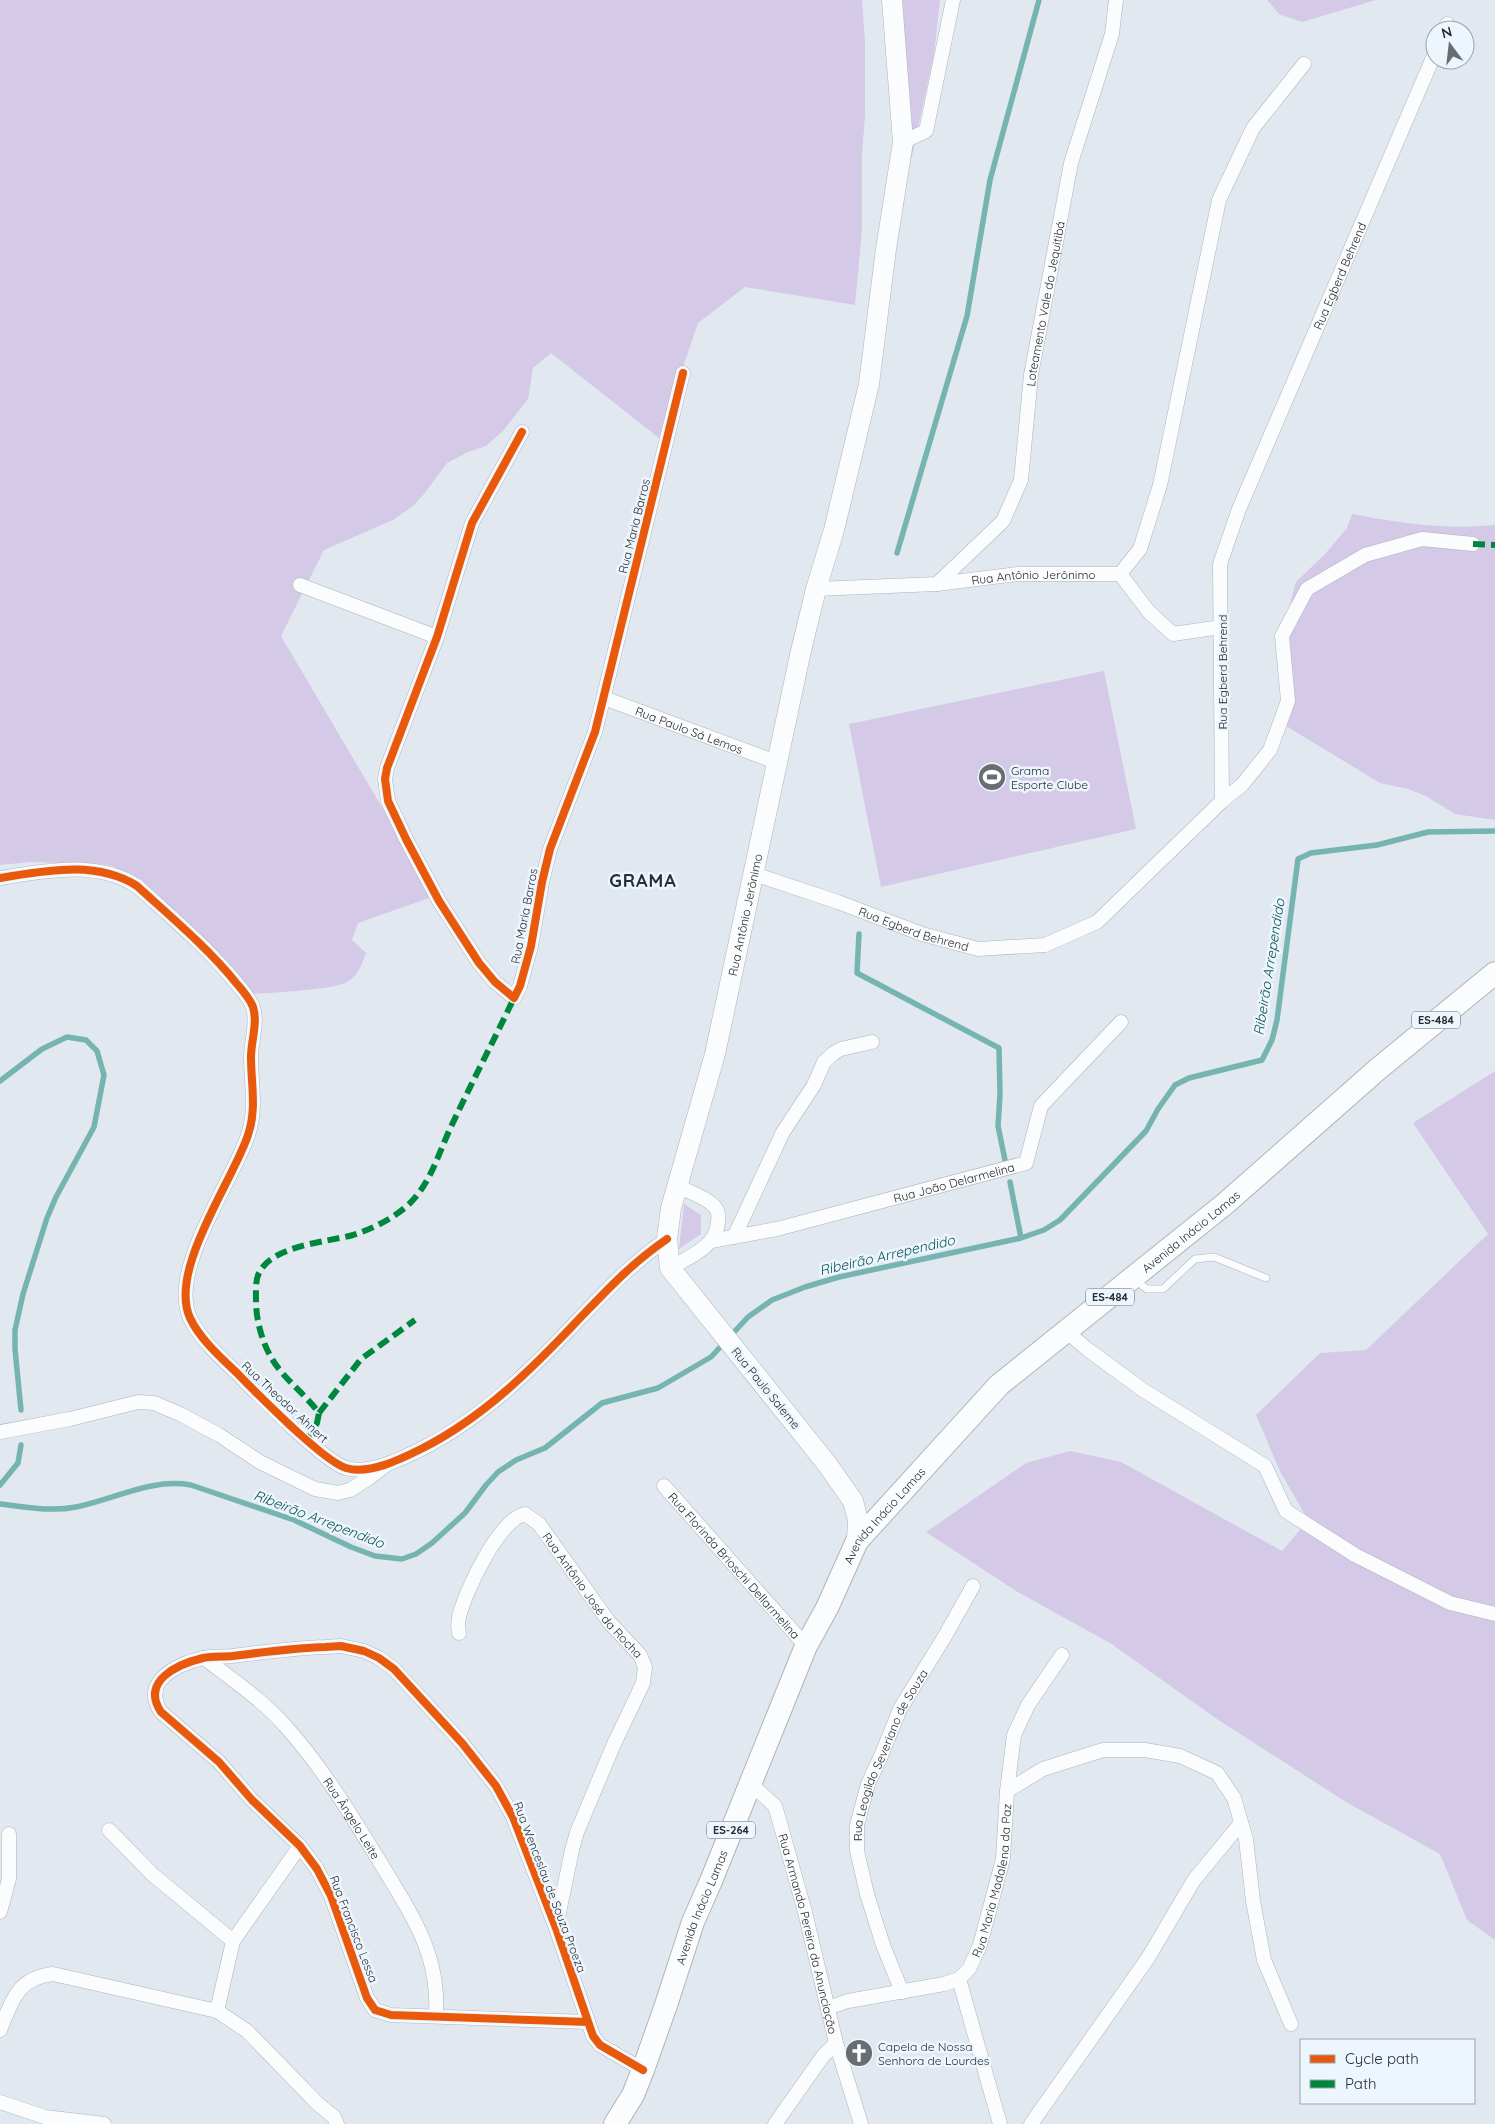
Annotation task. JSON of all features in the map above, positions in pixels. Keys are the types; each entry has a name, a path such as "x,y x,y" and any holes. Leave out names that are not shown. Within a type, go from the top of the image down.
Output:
{"main road":[{"name":"Rua Antônio Jerônimo","path":"667,1239 671,1208 715,1054 776,762 816,589 834,530 869,384 886,249 903,142 892,0"},
{"name":"Avenida Inácio Lamas","path":"620,2122 643,2070 693,1922 806,1646 827,1608 857,1541 999,1385 1226,1204 1378,1069 1495,973"},
{"path":"667,1239 670,1268"},
{"name":"Rua Paulo Saleme","path":"670,1268 827,1464 853,1501 858,1520 857,1541"}],"street":[{"path":"903,142 926,131 952,0"},
{"name":"Loteamento Vale do Jequitibá","path":"937,584 1003,521 1021,480 1031,375 1071,163 1112,34 1116,0"},
{"path":"1221,627 1173,634 1149,612 1120,574 1140,549 1160,485 1219,200 1253,128 1304,64"},
{"name":"Rua Egberd Behrend","path":"754,874 838,902 922,934 978,949 1045,944 1097,922 1222,801 1220,564 1239,509 1428,70"},
{"name":"Rua Maria Barros","path":"522,432 472,524 437,637 387,768 385,791 406,839 439,901 478,963 495,982 514,998 520,986 531,946 542,882 550,849 596,732 682,373"},
{"path":"1222,801 1242,785 1270,750 1288,701 1282,636 1307,589 1365,555 1422,539 1473,544"},
{"name":"Rua Antônio Jerônimo","path":"816,589 937,584 1018,574 1120,574"},
{"path":"300,585 437,637"},
{"name":"Rua Paulo Sá Lemos","path":"604,698 776,762"},
{"name":"Rua Theodor Ahnert","path":"0,878 55,869 94,871 120,877 137,886 212,956 244,992 251,1003 254,1012 251,1056 254,1108 249,1134 232,1173 210,1215 196,1250 186,1292 187,1310 191,1320 202,1336 221,1358 307,1442 343,1468 357,1470 388,1463 421,1449 453,1431 501,1396 580,1318 622,1273 667,1239"},
{"name":"Rua João Delarmelina","path":"711,1242 778,1228 1026,1163 1041,1106 1121,1022"},
{"path":"734,1237 783,1132 814,1085 824,1062 841,1049 872,1042"},
{"path":"670,1268 711,1242 718,1230 718,1212 707,1201 678,1186"},
{"path":"1066,1332 1143,1390 1265,1466 1286,1511 1355,1555 1450,1603 1495,1614"},
{"path":"0,1432 70,1419 138,1402 154,1403 180,1414 219,1435 260,1462 315,1489 338,1493 350,1490 388,1463"},
{"name":"Rua Florinda Brioschi Dellarmelina","path":"664,1486 806,1646"},
{"name":"Rua Antônio José da Rocha","path":"459,1633 458,1620 483,1560 495,1541 516,1517 525,1514 539,1524 609,1622 632,1644 643,1660 645,1672 643,1683 614,1744 572,1850 556,1928"},
{"name":"Rua Leogildo Severiano de Souza","path":"902,1992 883,1945 867,1894 857,1851 857,1825 868,1784 900,1708 946,1636 972,1586"},
{"name":"Rua Wenceslau de Souza Proeza","path":"185,1664 204,1658 341,1646 364,1652 386,1663 462,1743 503,1796 556,1928 593,2036 600,2045 643,2070"},
{"name":"Rua Maria Madalena da Paz","path":"959,1979 969,1969 980,1945 1003,1859 1007,1791 1014,1735 1028,1705 1062,1654"},
{"name":"Rua Ângelo Leite","path":"204,1658 254,1696 287,1728 329,1783 364,1835 401,1897 425,1943 430,1957 435,1985 436,2016"},
{"name":"Rua Francisco Lessa","path":"185,1664 159,1681 153,1696 155,1702 161,1712 219,1762 252,1800 300,1846 326,1884 367,1998 375,2010 390,2016 588,2022"},
{"path":"1007,1791 1043,1769 1103,1750 1145,1750 1180,1756 1217,1773 1234,1798 1246,1839 1264,1960 1291,2024"},
{"name":"Rua Armando Pereira da Anunciação","path":"750,1783 775,1806 805,1912 836,2043 861,2124"},
{"path":"1031,2124 1148,1958 1194,1880 1241,1823"},
{"path":"109,1830 152,1874 233,1940"},
{"path":"0,1912 9,1879 9,1834"},
{"path":"217,2011 233,1940 300,1846"},
{"path":"0,2030 17,1992 28,1981 43,1975 53,1974 217,2011 247,2031 318,2104 334,2117 337,2124"},
{"path":"828,2008 848,2001 944,1984 959,1979 1000,2124"},
{"path":"775,2124 824,2056 836,2043"},
{"path":"0,2102 45,2117 104,2124"}],"lane":[{"path":"1132,1278 1147,1289 1163,1289 1195,1259 1214,1257 1266,1278"}],"shaded area":[{"path":"0,0 862,0 865,40 865,116 862,154 862,230 855,305 745,287 698,323 659,438 551,353 533,368 528,399 503,431 486,446 468,452 447,463 413,506 393,520 324,550 281,636 433,894 429,898 358,923 352,940 366,953 354,976 340,985 300,991 250,994 169,915 114,867 102,864 31,862 0,865"},
{"path":"897,0 940,0 934,53 912,156 903,170"},
{"path":"1267,0 1376,0 1302,22 1279,14"},
{"path":"1352,514 1423,525 1459,527 1495,525 1495,820 1455,814 1426,796 1408,789 1380,783 1286,726 1291,679 1287,636 1291,600 1296,582 1325,554 1347,528"},
{"name":"Grama Esporte Clube","path":"1104,671 1136,829 881,887 849,724"},
{"path":"1495,1071 1495,1940 1467,1920 1440,1854 1346,1802 1217,1719 1110,1643 1016,1591 926,1532 1026,1463 1070,1451 1121,1462 1282,1551 1308,1520 1280,1471 1256,1415 1320,1353 1366,1350 1488,1234 1413,1123"},
{"path":"684,1204 701,1215 701,1234 679,1249"}],"waterway":[{"path":"897,553 967,316 990,180 1039,0"},
{"name":"Ribeirão Arrependido","path":"0,1504 57,1509 76,1507 133,1490 162,1484 191,1485 294,1520 351,1547 375,1556 402,1559 416,1554 432,1543 465,1513 498,1472 516,1460 545,1448 602,1403 658,1388 711,1357 748,1317 772,1300 805,1287 839,1277 1021,1238 1044,1230 1060,1220 1146,1131 1158,1109 1175,1085 1189,1078 1262,1060 1272,1040 1277,1020 1298,859 1311,853 1377,845 1428,832 1495,831"},
{"path":"859,934 857,973 999,1048 1000,1095 998,1126 1005,1160"},
{"path":"0,1081 42,1049 67,1037 86,1040 97,1051 104,1075 94,1127 56,1197 47,1218 23,1294 15,1330 21,1410"},
{"path":"1010,1182 1021,1238"},
{"path":"0,1485 18,1463 21,1445"}],"marked path":[{"path":"1473,544 1495,545"},
{"path":"307,1441 317,1423 319,1413 288,1380 272,1359 265,1345 258,1323 256,1308 258,1274 267,1262 277,1255 302,1246 353,1235 367,1230 395,1215 415,1198 432,1171 457,1114 514,998"},
{"path":"319,1413 361,1359 415,1320"}],"cycle path":[{"path":"522,432 472,523 437,637 387,768 385,779 388,801 439,901 479,963 495,982 514,998 520,986 531,946 542,882 550,849 595,732 683,373"},
{"path":"0,878 70,870 88,870 121,878 137,886 189,933 226,971 250,1001 255,1019 251,1051 253,1106 251,1125 240,1154 195,1251 188,1276 186,1298 190,1318 194,1326 211,1347 298,1433 340,1466 355,1470 375,1468 404,1457 444,1437 506,1391 621,1276 667,1239"},
{"path":"588,2022 391,2015 375,2010 367,1998 331,1896 317,1869 300,1846 252,1800 219,1762 161,1712 156,1701 155,1691 158,1683 173,1670 203,1658 341,1646 364,1651 379,1658 394,1669 462,1743 496,1786 513,1817 556,1928 593,2036 600,2045 643,2070"}],"place":[{"name":"Grama Esporte Clube","path":"992,777"},
{"name":"Capela de Nossa Senhora de Lourdes","path":"859,2053"}],"district":[{"name":"GRAMA","path":"643,880"}]}
